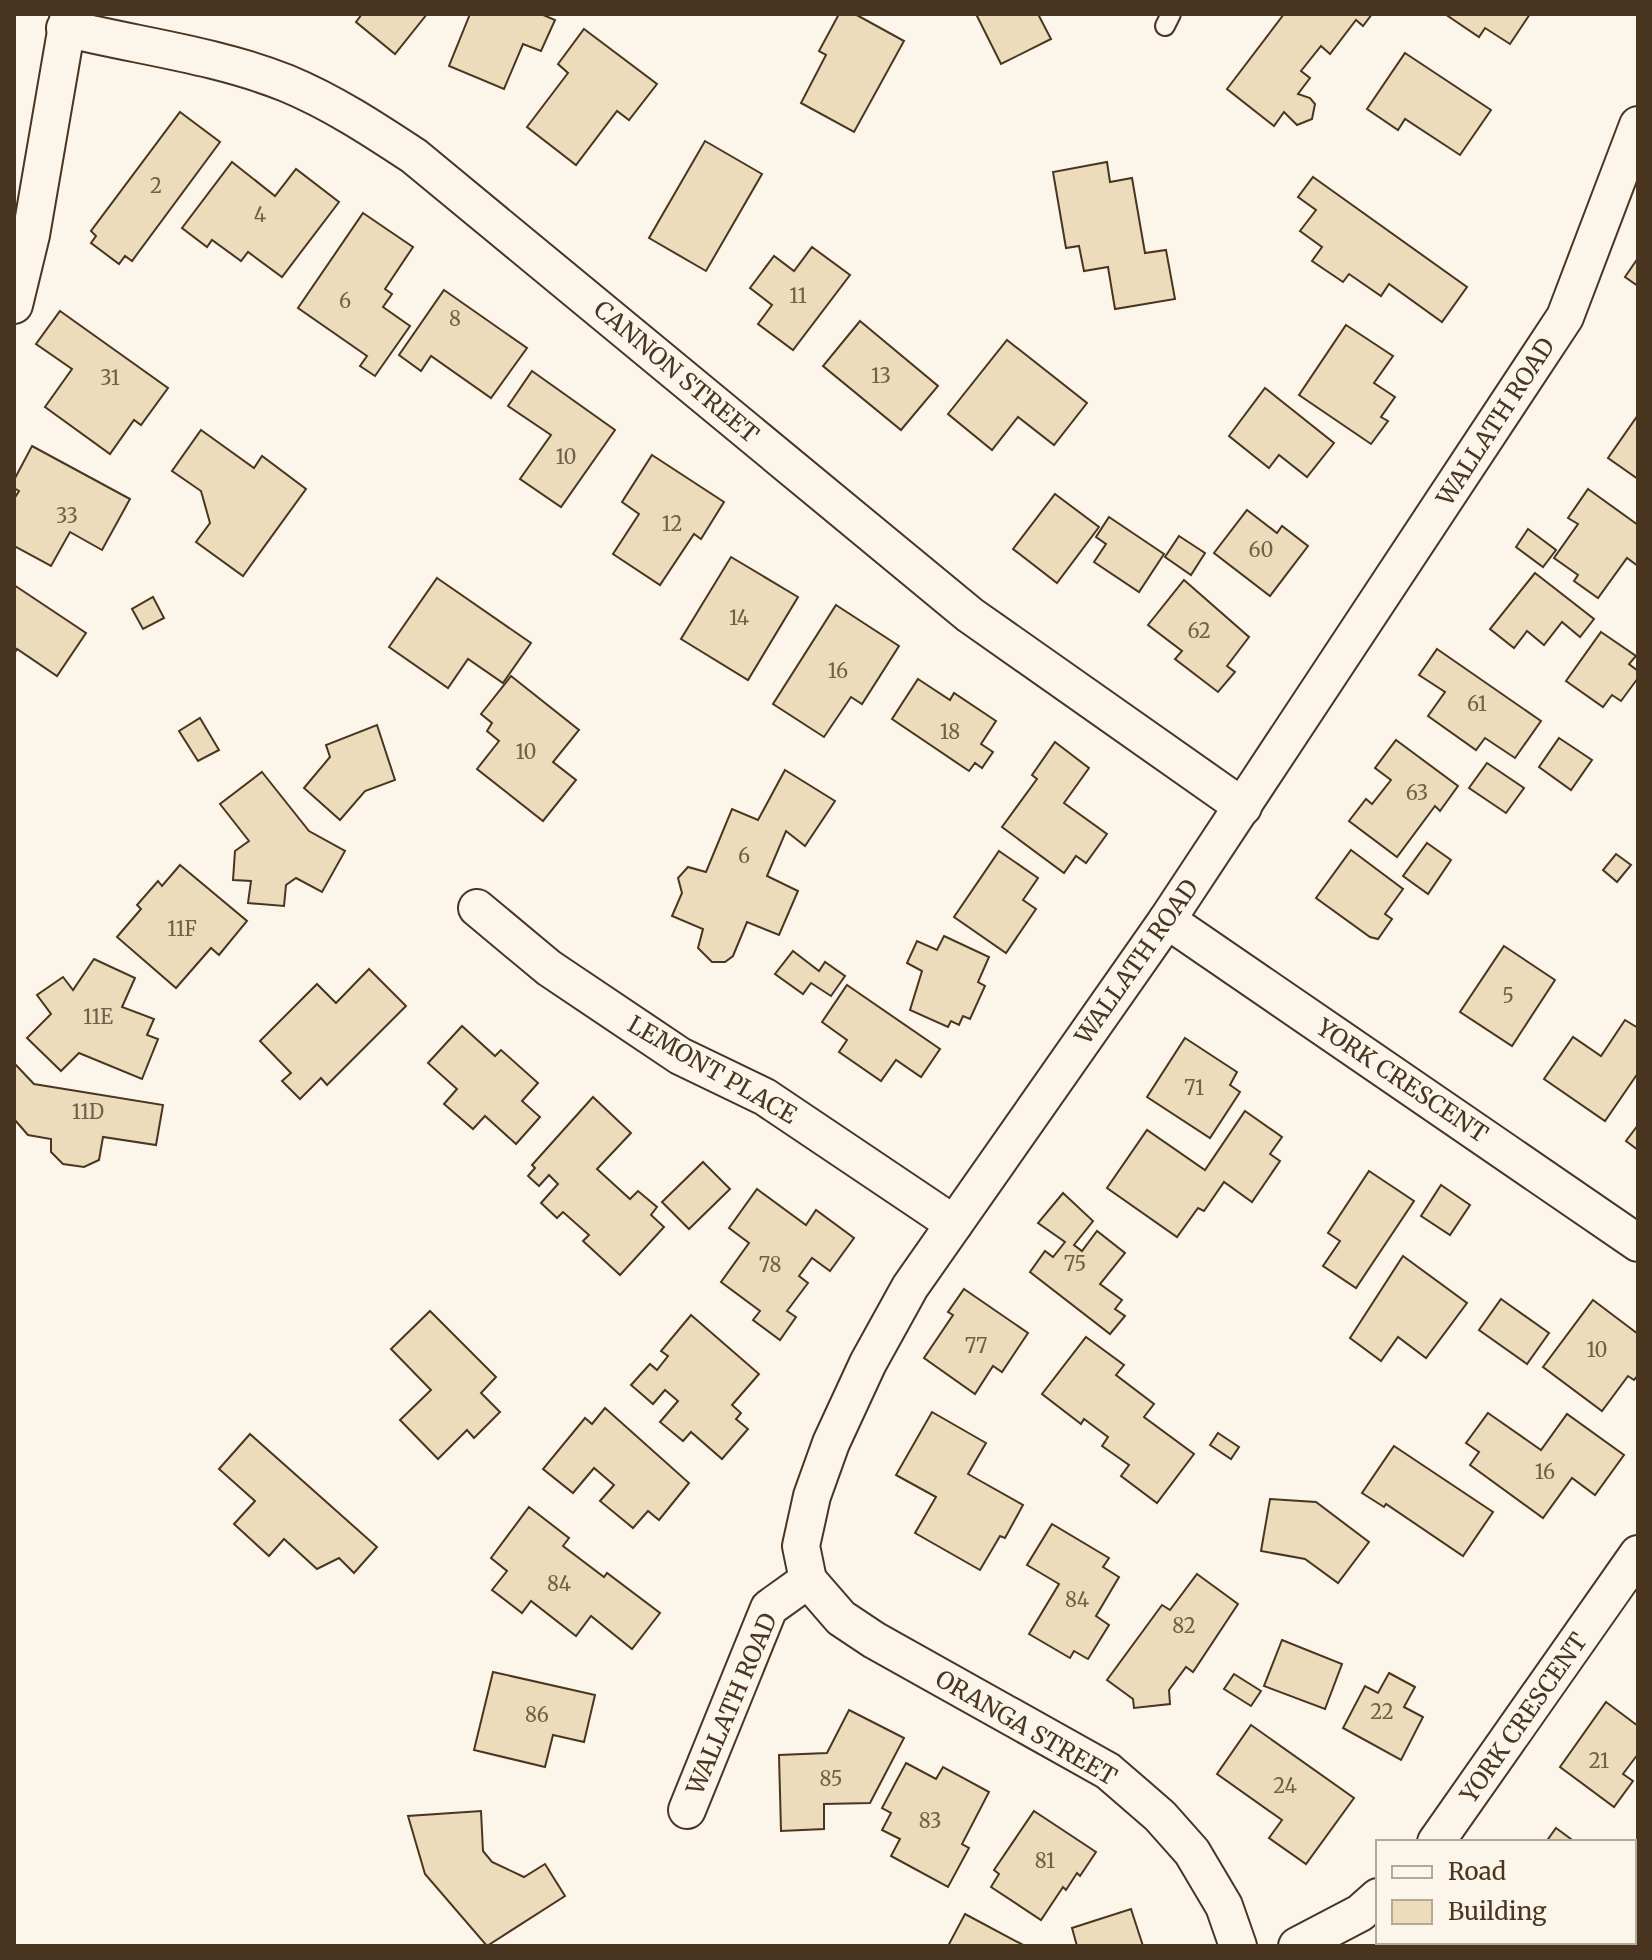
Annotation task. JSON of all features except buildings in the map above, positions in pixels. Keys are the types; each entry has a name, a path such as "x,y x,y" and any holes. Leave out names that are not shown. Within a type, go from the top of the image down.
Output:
{"street":[{"path":"14,305 31,235 67,21"},
{"name":"CANNON STREET","path":"67,21 285,83 348,114 414,156 970,615 1243,807"},
{"name":"WALLATH ROAD","path":"687,1810 769,1608 808,1580 801,1546 812,1496 831,1443 868,1363 910,1287 1167,920 1565,317 1638,125"},
{"name":"LEMONT PLACE","path":"477,908 549,968 680,1056 765,1097 954,1224"},
{"name":"YORK CRESCENT","path":"1167,920 1638,1243"},
{"name":"YORK CRESCENT","path":"1437,1840 1638,1554"},
{"name":"ORANGA STREET","path":"808,1580 841,1618 863,1633 1108,1771 1160,1816 1192,1852 1224,1906 1238,1946"},
{"path":"1297,1946 1360,1913 1376,1899"}]}
